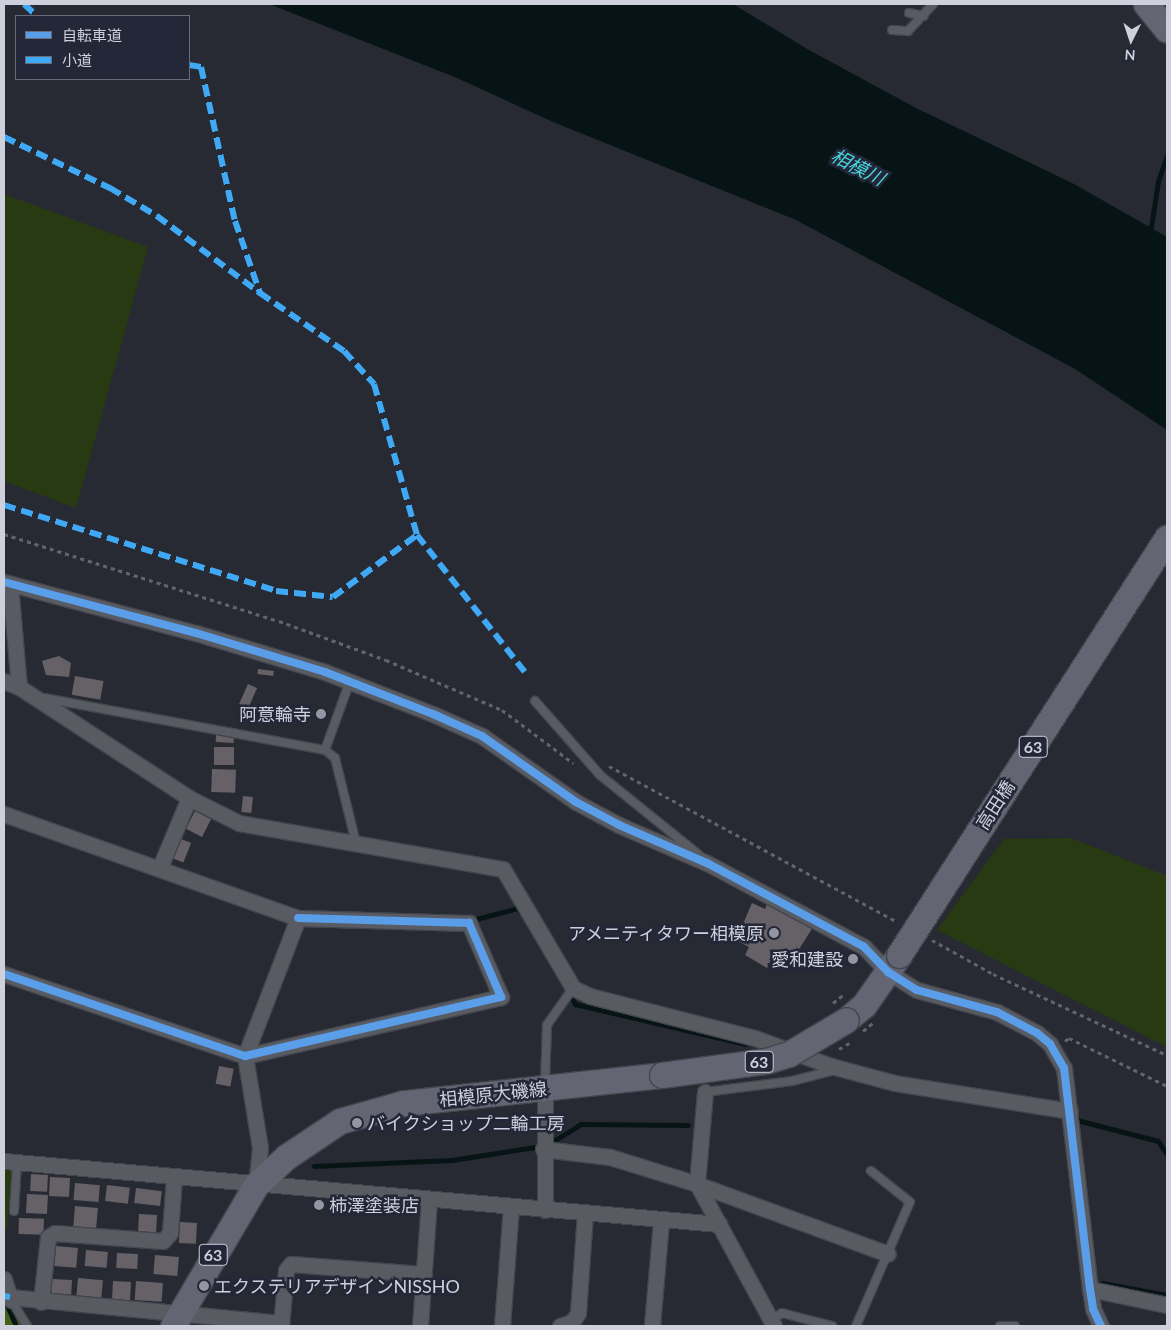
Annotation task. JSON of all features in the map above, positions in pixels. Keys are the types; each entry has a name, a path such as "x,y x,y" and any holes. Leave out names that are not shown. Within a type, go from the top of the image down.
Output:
{"main road":[{"path":"1146,4 1167,30"},
{"name":"高田橋","path":"893,964 1167,538"},
{"name":"63","path":"838,1013 864,1005 893,964"},
{"name":"相模原大磯線","path":"176,1321 256,1185 305,1143 340,1121 404,1103 662,1075 766,1061 788,1054 838,1013"}],"street":[{"path":"19,687 7,583 196,633 325,672 349,684 482,736 576,802 618,825 706,863 864,947 893,964 917,990 997,1012 1037,1032 1050,1044 1064,1068 1073,1129 1090,1289 1093,1309 1102,1326"},
{"path":"4,681 36,697 189,798 239,822 356,845 503,868 572,989 590,996 755,1038 841,1068 895,1083 1070,1111"},
{"path":"160,866 189,798"},
{"path":"4,814 160,866 298,918 469,922 501,997 245,1056 4,974"},
{"path":"256,1185 260,1148 245,1056 298,918"},
{"path":"545,1088 543,1149 545,1210"},
{"path":"705,1092 697,1184 772,1323"},
{"path":"543,1149 610,1157 697,1184 888,1254"},
{"path":"11,1162 256,1185 719,1224"},
{"path":"41,1302 48,1237 56,1233 163,1241 170,1233 174,1177"},
{"path":"420,1326 422,1274 429,1200"},
{"path":"502,1326 511,1207"},
{"path":"560,1326 572,1322 578,1313 585,1213"},
{"path":"652,1326 661,1220"},
{"path":"4,1279 11,1299 176,1321 281,1325 286,1270 291,1264 422,1274"},
{"path":"1090,1289 1167,1304"}],"lane":[{"path":"892,30 908,31 924,16 933,4"},
{"path":"909,13 924,16"},
{"path":"325,750 349,684"},
{"path":"36,697 325,750 335,758 356,845"},
{"path":"535,701 600,775 673,831 706,863"},
{"path":"545,1088 547,1025 572,989"},
{"path":"705,1092 792,1081 841,1068"},
{"path":"11,1162 14,1211"},
{"path":"856,1326 910,1202 871,1171"},
{"path":"11,1299 26,1326"},
{"path":"772,1323 782,1313 832,1326"},
{"path":"1000,1326 1015,1326"}],"path":[{"path":"4,534 278,620 386,660 502,710 587,772 600,775 607,765 908,927"},
{"path":"924,936 993,974 1167,1055"},
{"path":"838,1013 844,995 850,989"},
{"path":"1069,1038 1167,1086"}],"green space":[{"path":"4,194 148,247 76,508 4,481"},
{"path":"1071,838 1167,876 1167,1047 937,930 1004,839"},
{"path":"4,1167 12,1167 7,1230 4,1230"},
{"path":"4,1270 9,1283 25,1326 4,1326"}],"water":[{"name":"相模川","path":"269,4 733,4 809,50 918,109 1074,184 1167,237 1167,430 1075,369 796,220 553,122 457,78"}],"building":[{"path":"59,656 71,663 69,677 46,675 42,661"},
{"path":"258,669 274,671 273,676 257,674"},
{"path":"75,676 104,681 100,700 72,695"},
{"path":"248,684 257,688 248,708 239,704"},
{"path":"216,735 234,736 234,743 216,742"},
{"path":"214,747 234,747 234,765 214,765"},
{"path":"212,769 236,770 235,793 211,792"},
{"path":"243,796 253,797 251,813 241,812"},
{"path":"195,811 211,819 202,837 186,829"},
{"path":"181,839 191,843 183,863 173,858"},
{"name":"アメニティタワー相模原","path":"769,899 813,927 791,962 774,954 767,968 745,955 749,947 736,940 752,903 765,909"},
{"path":"219,1066 234,1069 230,1087 216,1084"},
{"path":"31,1174 48,1175 47,1192 30,1191"},
{"path":"50,1177 70,1178 69,1197 49,1196"},
{"path":"75,1183 100,1185 98,1202 74,1200"},
{"path":"107,1185 130,1188 128,1204 105,1201"},
{"path":"136,1188 162,1191 160,1206 134,1203"},
{"path":"27,1194 48,1195 47,1214 26,1213"},
{"path":"75,1206 98,1208 96,1229 73,1227"},
{"path":"139,1214 157,1215 156,1234 138,1233"},
{"path":"19,1218 44,1219 43,1235 18,1234"},
{"path":"180,1222 197,1223 196,1244 179,1243"},
{"path":"56,1246 78,1248 76,1268 54,1266"},
{"path":"86,1250 108,1252 107,1268 85,1266"},
{"path":"117,1253 138,1254 137,1269 116,1268"},
{"path":"155,1255 179,1257 177,1276 153,1274"},
{"path":"78,1278 103,1280 101,1299 76,1297"},
{"path":"52,1279 72,1280 71,1297 51,1296"},
{"path":"113,1281 131,1282 130,1301 112,1300"},
{"path":"136,1281 163,1283 162,1302 135,1300"}],"waterway":[{"path":"1146,230 1151,227 1158,181 1167,155"},
{"path":"476,919 518,908 521,913"},
{"path":"569,993 575,1004 745,1044"},
{"path":"1073,1119 1158,1141 1167,1155"},
{"path":"314,1166 452,1160 535,1147 557,1139 581,1124 688,1125"},
{"path":"1102,1283 1167,1295"},
{"path":"5,1301 16,1326"}],"marked path":[{"path":"24,4 36,15"},
{"path":"190,65 201,67 235,221 260,293"},
{"path":"4,137 110,188 157,216 260,293 344,351 374,384 417,535 528,676"},
{"path":"4,505 276,591 333,597 417,535"},
{"path":"4,1296 10,1297"}],"cycle path":[{"path":"4,582 196,633 325,672 433,714 482,736 576,802 619,825 707,863 864,947 888,972 917,990 997,1012 1037,1033 1050,1044 1064,1068 1090,1289 1093,1309 1101,1326"},
{"path":"4,974 245,1056 501,997 469,923 298,918"}],"place":[{"name":"阿意輪寺","path":"321,714"},
{"name":"アメニティタワー相模原","path":"774,933"},
{"name":"愛和建設","path":"853,959"},
{"name":"バイクショップ二輪工房","path":"357,1123"},
{"name":"柿澤塗装店","path":"319,1205"},
{"name":"エクステリアデザインNISSHO","path":"204,1286"}]}
